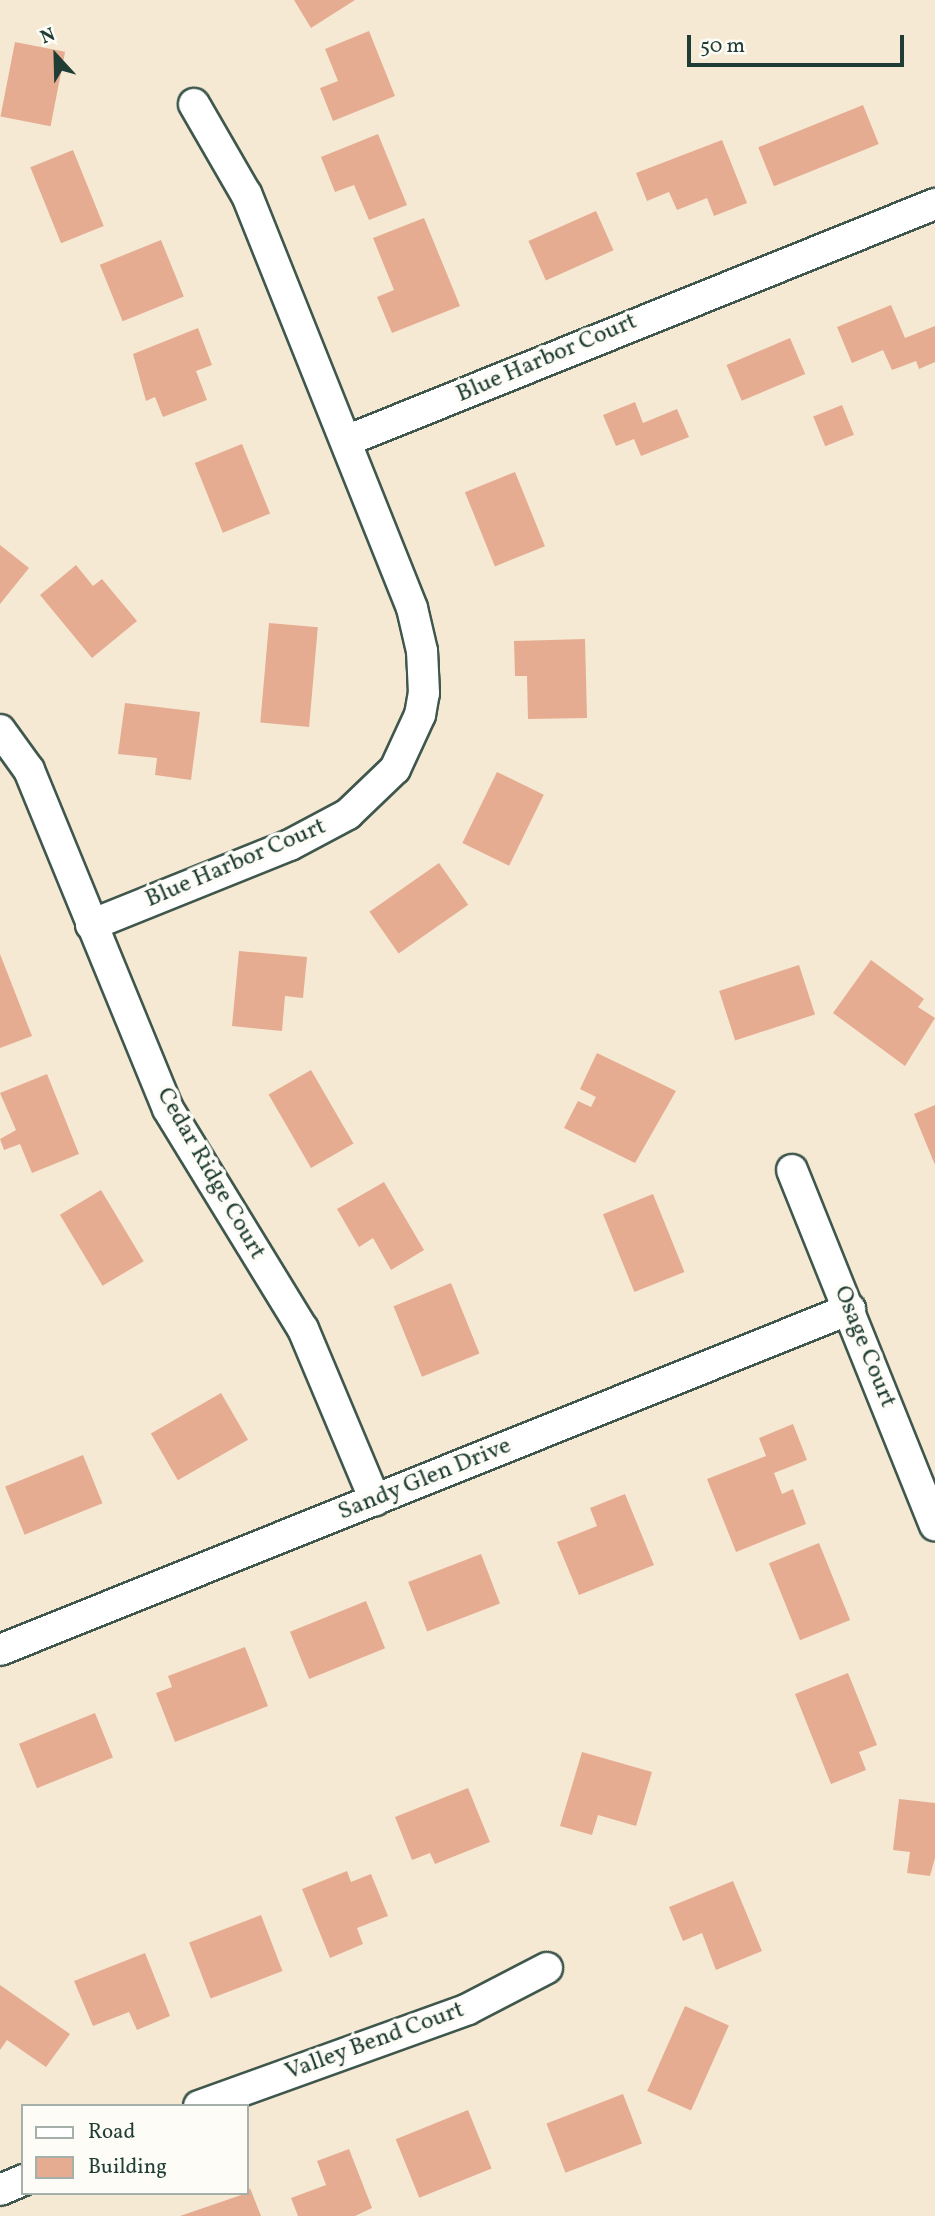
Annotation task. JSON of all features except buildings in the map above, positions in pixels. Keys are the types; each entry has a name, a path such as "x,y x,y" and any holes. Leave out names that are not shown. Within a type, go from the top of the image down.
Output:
{"street":[{"name":"Blue Harbor Court","path":"91,925 330,825 381,786 406,750 420,715 422,651 412,608 246,194 194,104"},
{"name":"Blue Harbor Court","path":"346,442 935,204"},
{"name":"Cedar Ridge Court","path":"0,730 29,771 168,1109 303,1329 375,1500"},
{"name":"Osage Court","path":"792,1170 935,1525"},
{"name":"Sandy Glen Drive","path":"0,1650 850,1309"},
{"name":"Valley Bend Court","path":"205,2104 468,2009 547,1968"},
{"path":"0,2190 21,2181"}]}
